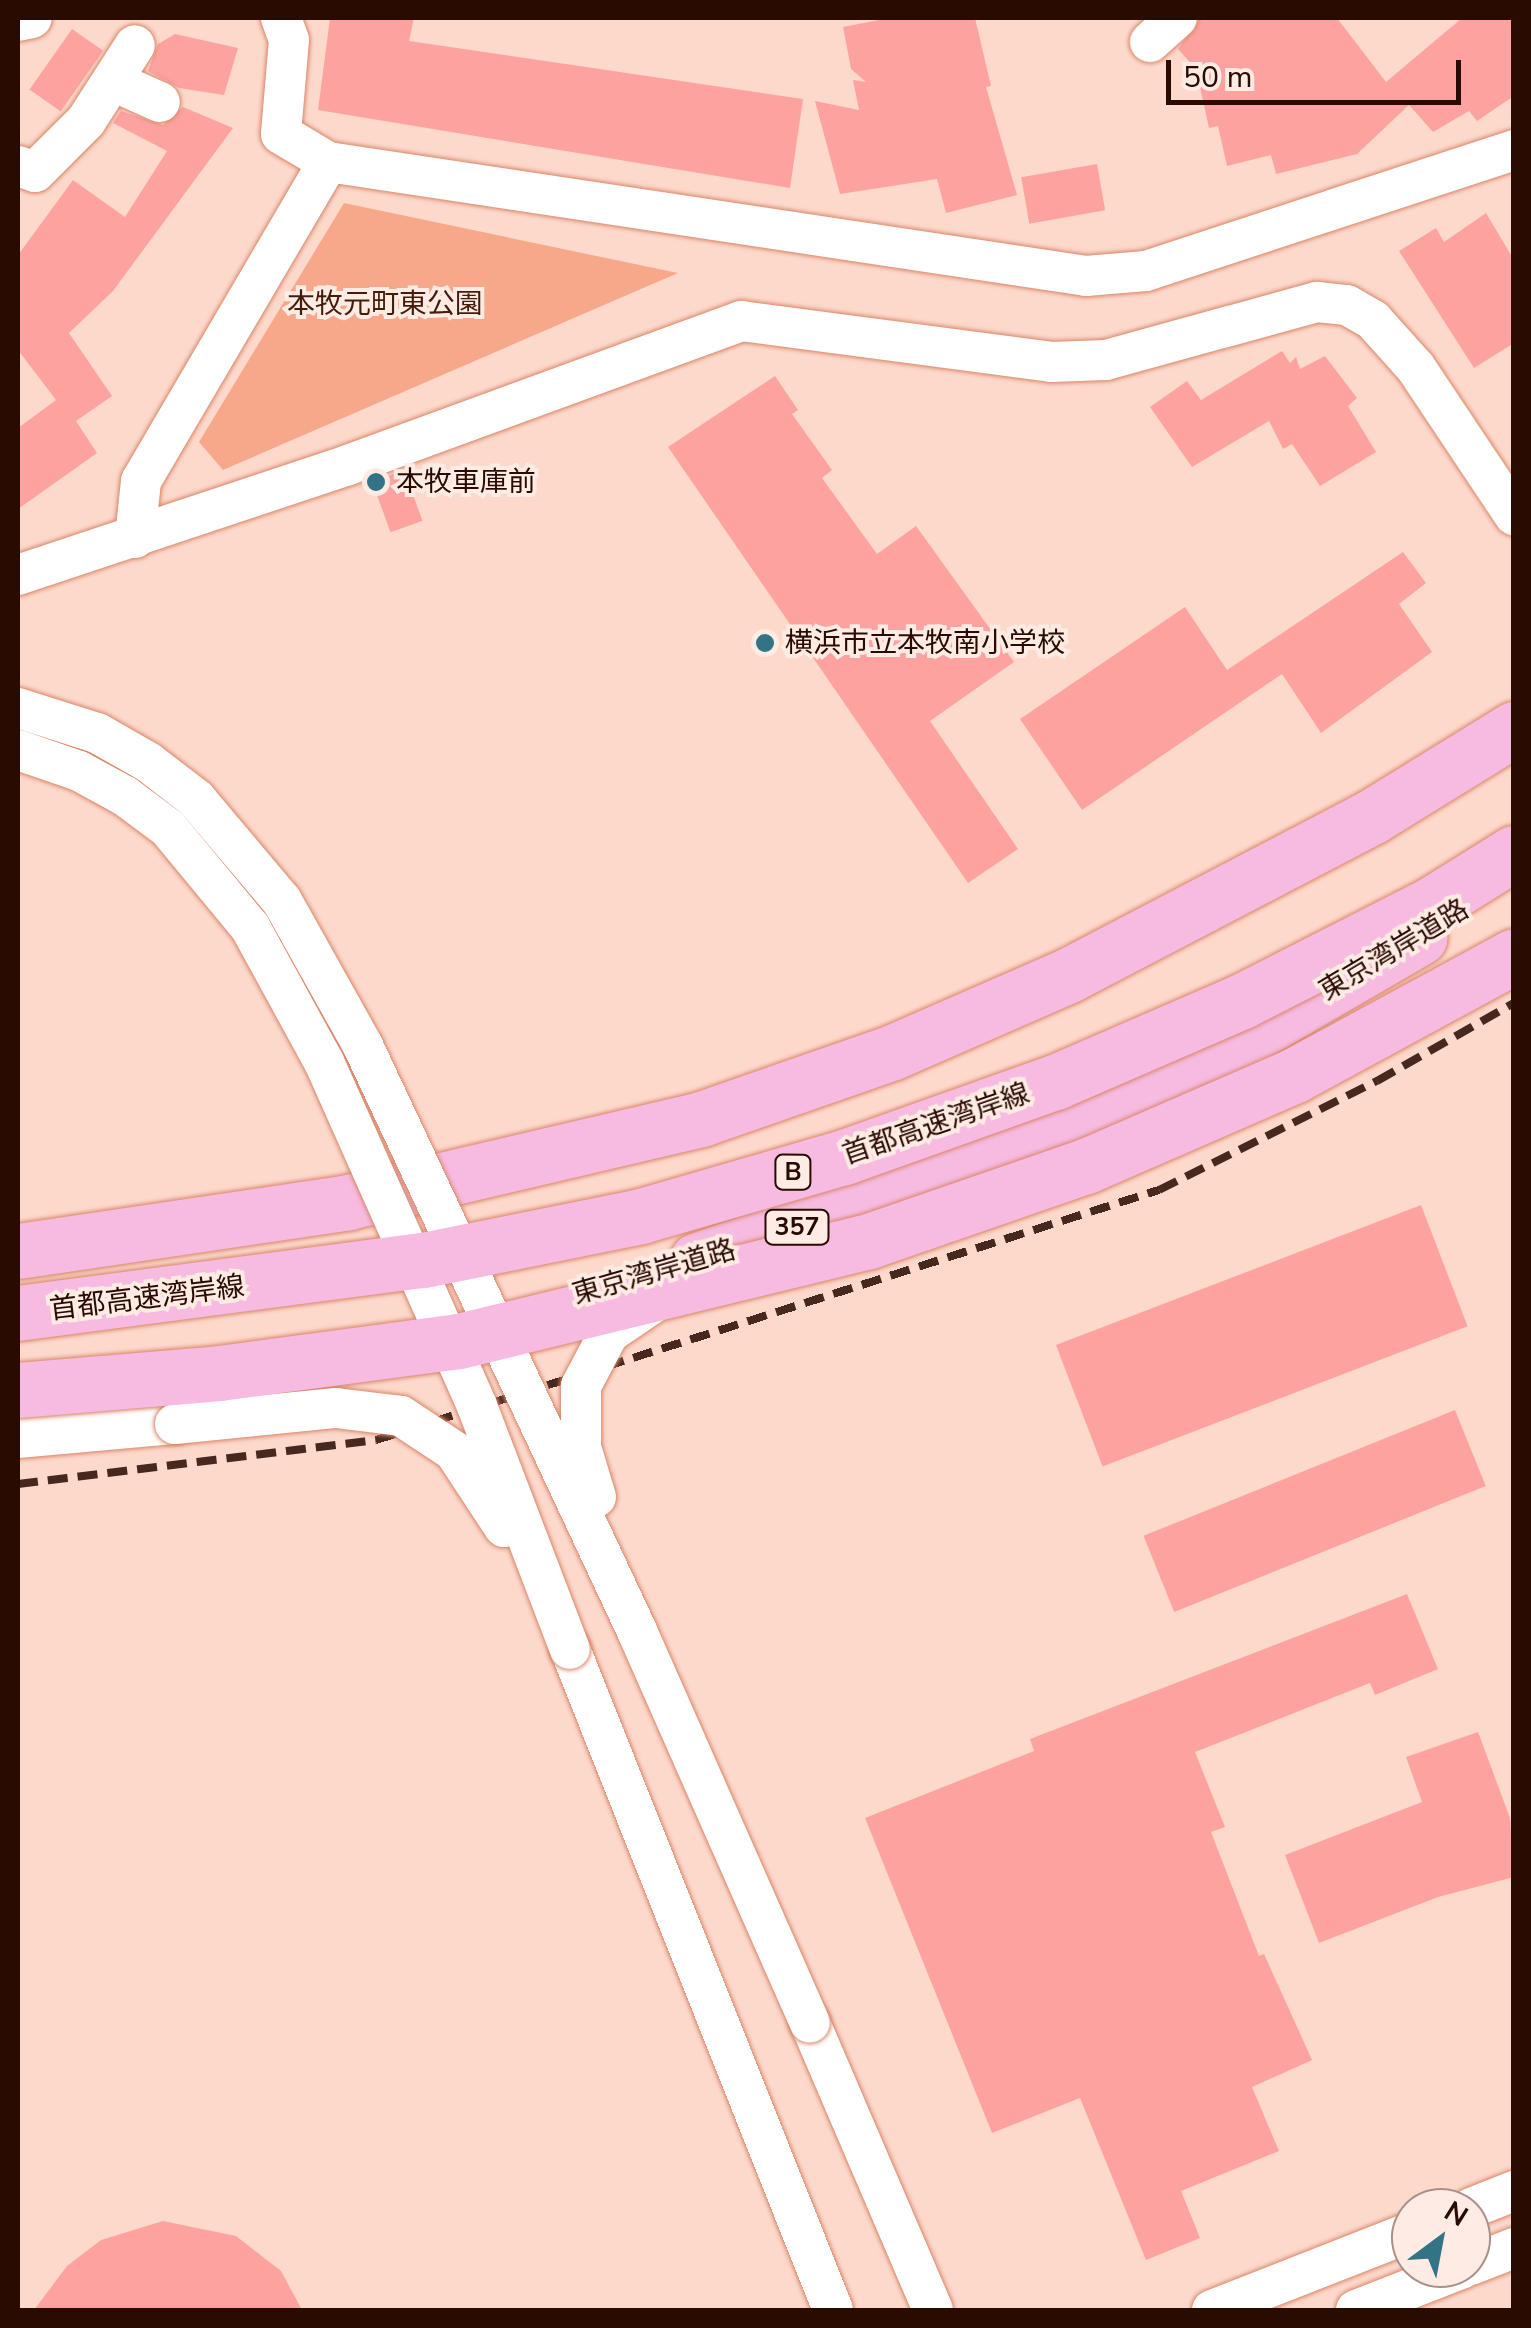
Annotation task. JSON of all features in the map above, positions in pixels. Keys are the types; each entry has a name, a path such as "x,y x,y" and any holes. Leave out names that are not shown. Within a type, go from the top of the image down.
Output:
{"highway":[{"path":"18,1252 188,1228 509,1169 701,1118 893,1052 1220,901 1514,729"},
{"name":"首都高速湾岸線","path":"18,1312 422,1260 641,1216 844,1157 1055,1082 1242,1000 1432,904 1514,853"},
{"name":"東京湾岸道路","path":"18,1405 222,1378 474,1323 728,1252 935,1179 1208,1060 1441,924 1514,874"},
{"path":"18,1390 219,1373 459,1341 869,1241 1086,1166 1277,1083 1514,956"}],"street":[{"path":"18,22 32,18"},
{"path":"281,18 289,40 281,134 328,162 1086,276 1146,271 1514,150"},
{"path":"18,166 34,172 114,82 135,45"},
{"path":"114,82 160,102"},
{"path":"135,538 141,481 328,162"},
{"path":"18,575 135,538 741,321 1015,358 1106,360 1317,302 1347,304 1374,320 1416,368 1514,516"},
{"path":"18,708 97,733 148,762 196,798 282,901 363,1046 636,1631 933,2310"},
{"path":"18,750 79,770 125,796 168,828 250,927 324,1062 478,1406 570,1649 834,2310"},
{"path":"636,1631 581,1447 581,1386 592,1358 629,1315 657,1300 921,1210 1041,1159 1208,1060"},
{"path":"18,1234 188,1228"},
{"path":"18,1438 371,1408 428,1429 484,1492 570,1649"},
{"path":"1212,2310 1391,2240"},
{"path":"1356,2310 1412,2288"}],"green space":[{"name":"本牧元町東公園","path":"344,203 678,273 223,470 199,442"}],"building":[{"path":"330,18 414,18 409,41 803,99 790,188 318,110"},
{"path":"889,18 975,18 991,86 986,87 1017,195 946,213 937,179 840,194 815,101 859,110 853,80 866,82 851,69 843,27"},
{"path":"1200,18 1337,18 1386,82 1462,18 1514,18 1514,96 1477,121 1469,111 1433,132 1409,105 1357,154 1276,174 1271,155 1227,166 1218,126 1209,128 1196,69 1178,49"},
{"path":"72,29 103,51 61,111 30,90"},
{"path":"175,34 238,48 224,95 179,88 148,71 158,44"},
{"path":"183,107 233,128 113,291 69,333 112,396 76,421 97,453 18,509 18,428 56,400 18,350 18,255 73,180 125,217 167,151 113,123 121,111 163,125"},
{"path":"1097,164 1105,210 1029,224 1021,177"},
{"path":"1486,213 1514,260 1514,343 1474,368 1399,251 1436,228 1444,242"},
{"path":"1282,351 1290,363 1296,357 1300,369 1325,356 1357,398 1348,406 1376,452 1320,486 1292,444 1283,449 1269,421 1192,467 1150,407 1187,381 1201,400"},
{"path":"775,376 798,410 792,414 832,470 822,478 877,554 916,526 1014,662 930,721 1018,849 968,883 668,447"},
{"path":"404,470 422,521 391,532 372,482"},
{"path":"1403,552 1426,583 1399,604 1432,652 1321,733 1282,674 1082,810 1020,719 1185,607 1227,670"},
{"path":"1421,1205 1468,1326 1103,1466 1056,1345"},
{"path":"1455,1410 1486,1486 1174,1612 1143,1536"},
{"path":"1407,1594 1438,1669 1375,1695 1370,1683 1195,1752 1225,1827 1211,1832 1259,1956 1264,1954 1312,2060 1252,2087 1279,2151 1181,2191 1200,2238 1146,2260 1080,2098 992,2133 865,1818 1034,1751 1030,1739"},
{"path":"1478,1732 1510,1818 1514,1877 1438,1897 1319,1943 1285,1855 1422,1802 1406,1757"},
{"path":"163,2221 236,2236 281,2271 302,2310 34,2310 67,2266 101,2240"}],"railway":[{"path":"18,1484 376,1440 1159,1190 1377,1081 1514,1003"}],"place":[{"name":"本牧車庫前","path":"376,482"},
{"name":"横浜市立本牧南小学校","path":"765,643"}]}
